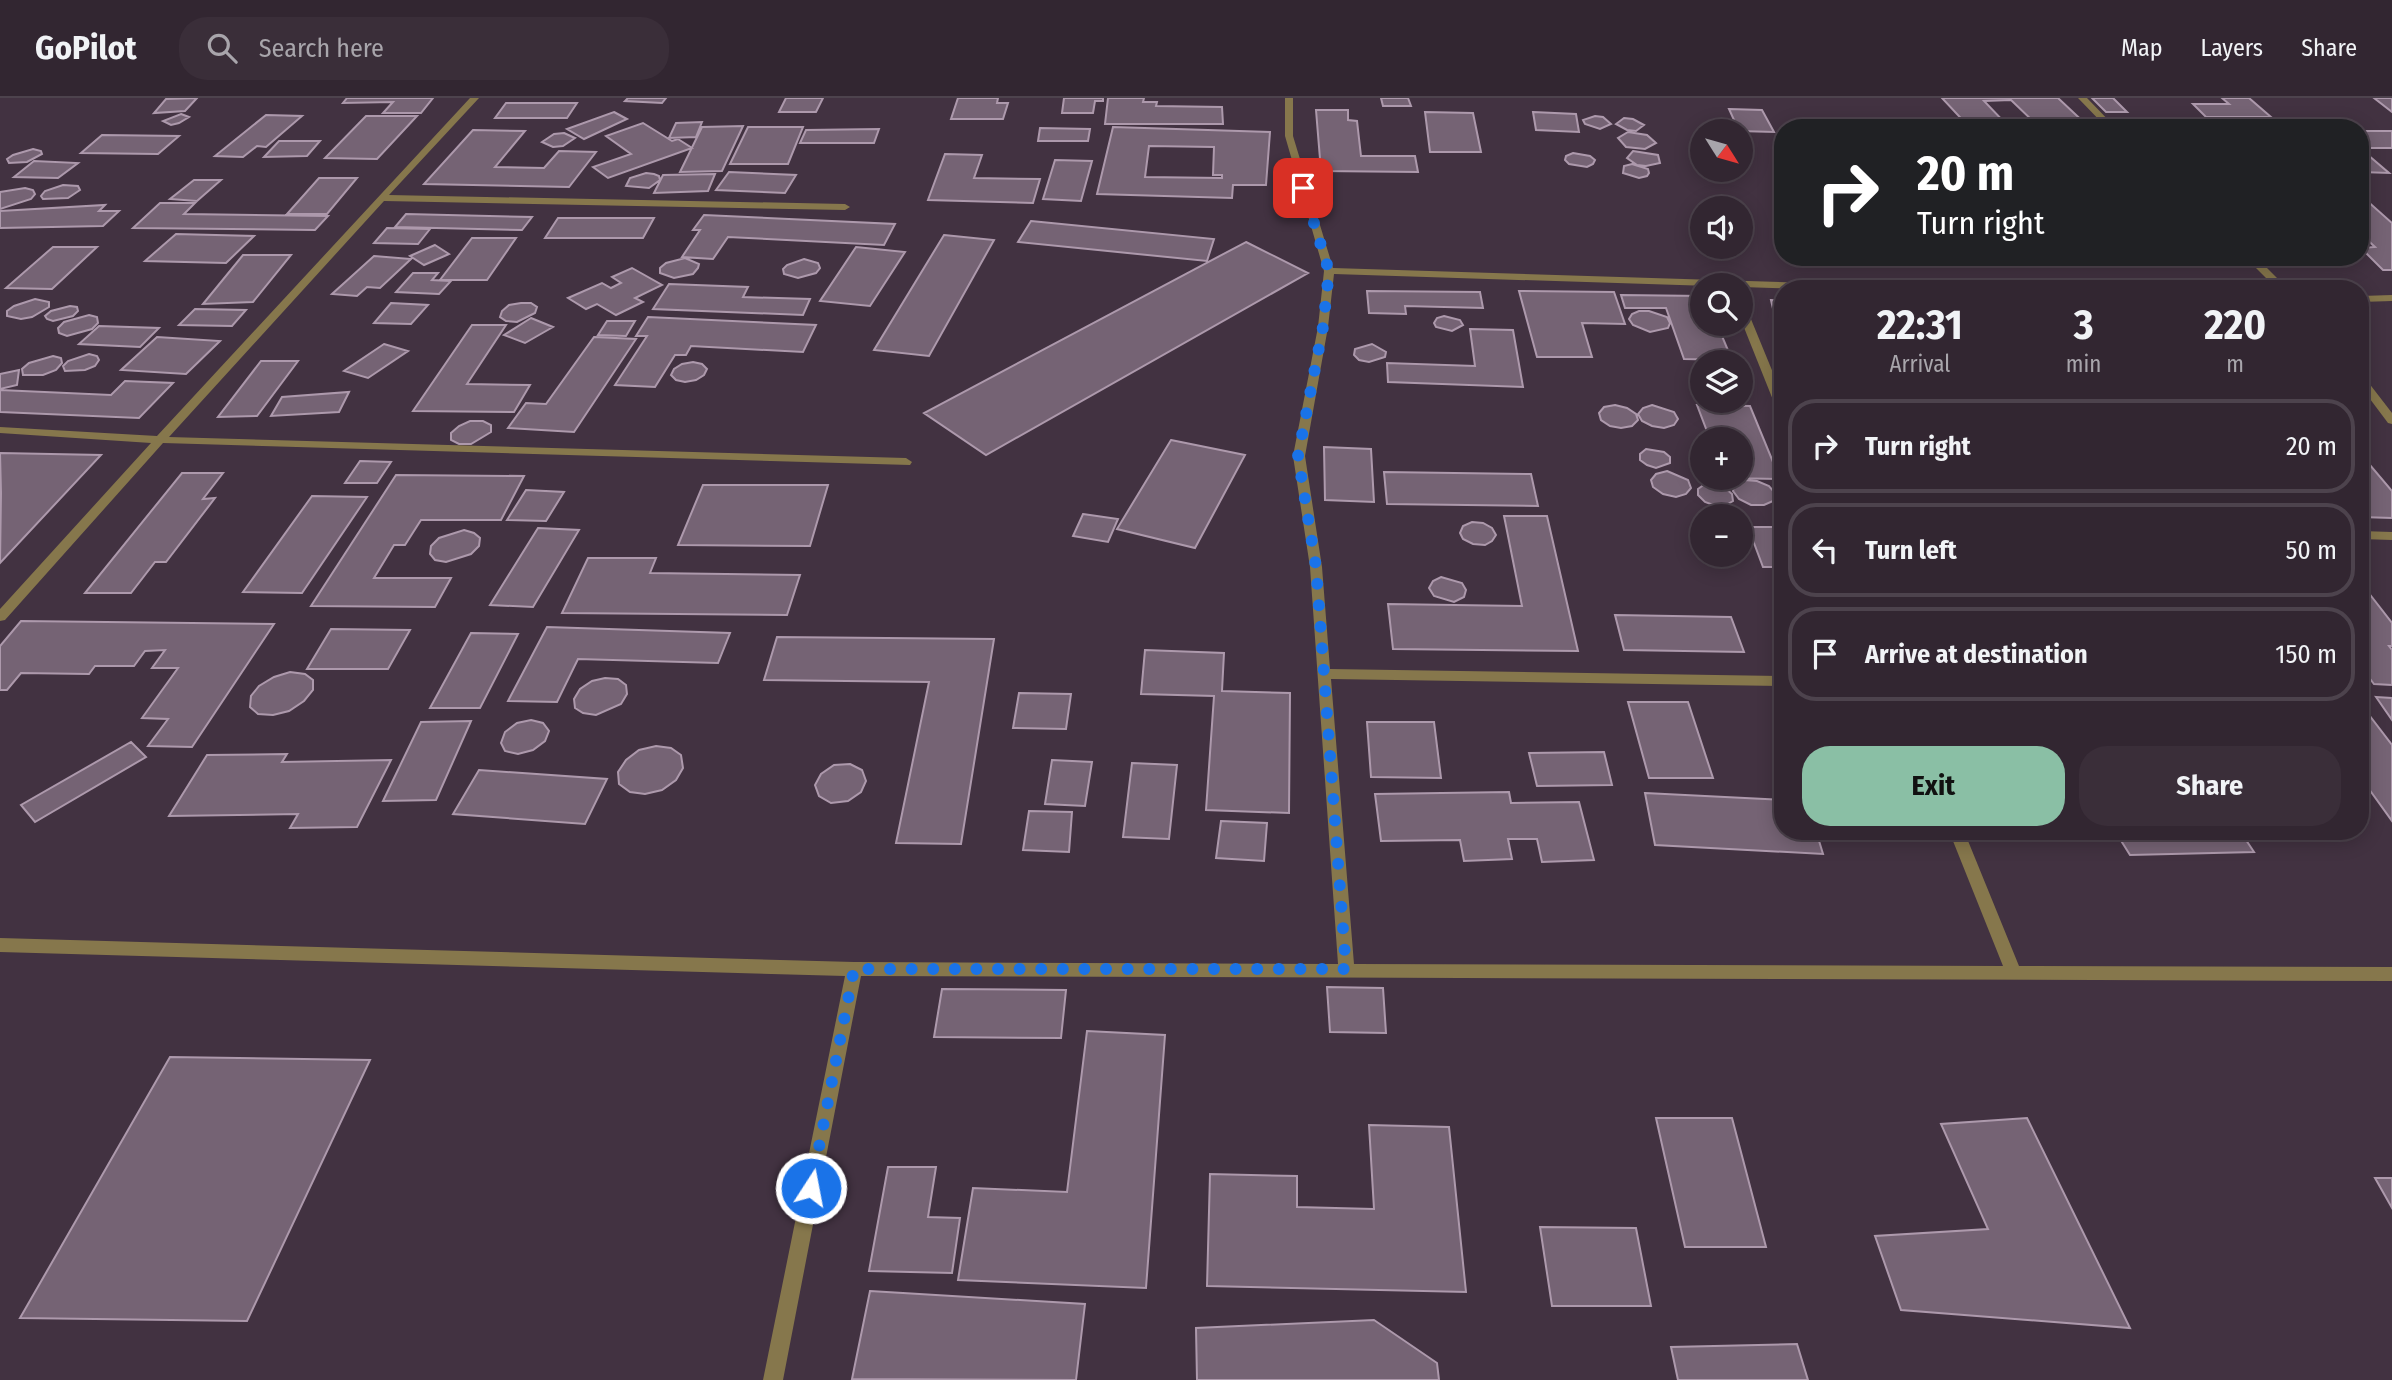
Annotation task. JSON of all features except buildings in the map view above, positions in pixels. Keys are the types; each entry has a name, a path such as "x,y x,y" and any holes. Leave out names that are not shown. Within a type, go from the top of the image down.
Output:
{"street":[{"path":"0,617 475,98"},
{"path":"1289,98 1289,136 1329,271 1323,327 1298,456 1316,567 1346,969"},
{"path":"2082,98 2103,119"},
{"path":"381,198 845,207"},
{"path":"2259,266 2274,280"},
{"path":"1329,271 1690,283"},
{"path":"1753,285 1774,285"},
{"path":"2369,299 2392,298"},
{"path":"1753,336 1774,388"},
{"path":"2369,391 2392,421"},
{"path":"0,430 161,440 906,462"},
{"path":"2369,535 2392,536"},
{"path":"1324,674 1774,681"},
{"path":"1960,840 2014,972"},
{"path":"0,945 854,969 2392,974"},
{"path":"773,1380 854,969"}],"route":[{"path":"811,1188 854,969 1346,969 1316,567 1298,456 1323,327 1329,271 1303,188"}]}
